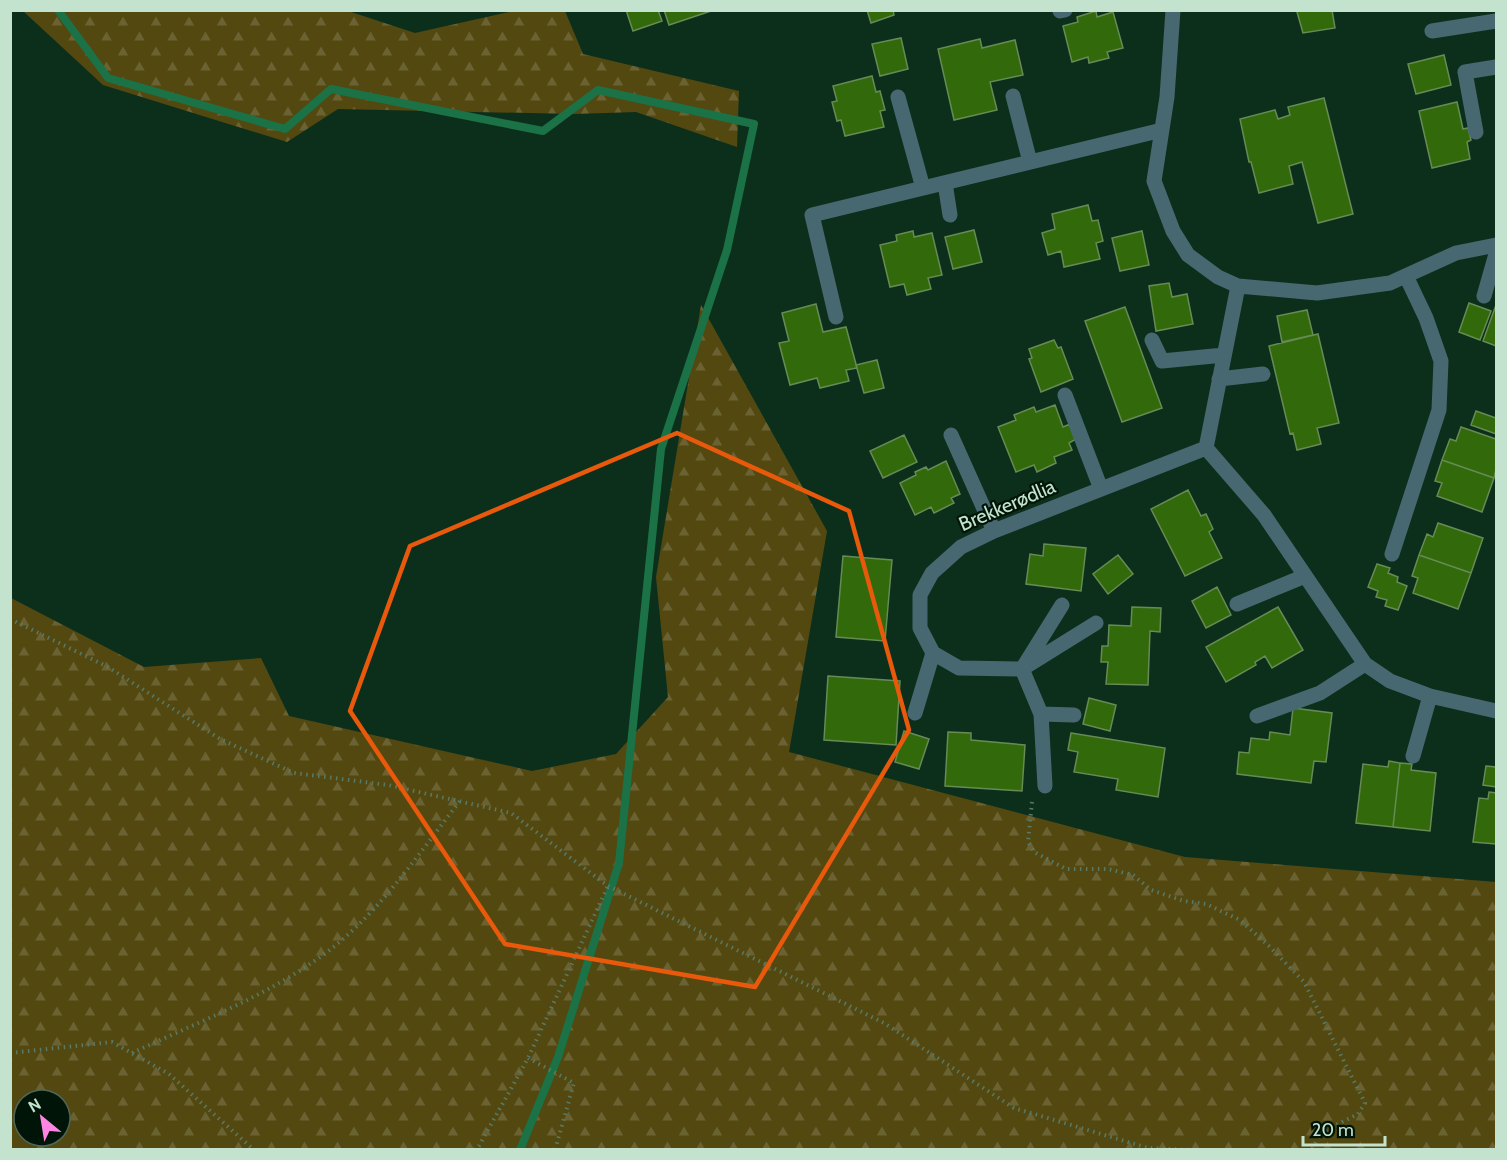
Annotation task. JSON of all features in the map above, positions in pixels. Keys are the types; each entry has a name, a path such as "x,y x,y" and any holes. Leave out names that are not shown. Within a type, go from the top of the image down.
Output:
{"street":[{"path":"1173,10 1167,97 1154,181 1173,231 1188,255 1218,277 1238,286 1317,293 1390,283 1456,254 1497,245"},
{"path":"1432,30 1497,21"},
{"path":"1476,132 1465,72 1497,67"},
{"path":"1013,96 1030,162"},
{"path":"898,97 923,188"},
{"path":"836,317 812,215 1162,130"},
{"path":"945,183 950,215"},
{"path":"1484,296 1497,254"},
{"path":"1392,554 1439,410 1441,361 1426,318 1406,276"},
{"path":"1238,286 1206,448 1264,515 1365,664 1390,681 1430,696 1497,711"},
{"path":"1152,340 1162,361 1224,355"},
{"path":"1219,379 1263,375"},
{"path":"1065,395 1101,489"},
{"path":"951,435 994,531"},
{"name":"Brekkerødlia","path":"933,653 920,628 920,595 932,573 961,547 994,531 1206,448"},
{"path":"1237,604 1305,576"},
{"path":"1022,669 1062,605"},
{"path":"915,713 933,653 958,668 1022,669 1096,623"},
{"path":"1257,716 1320,693 1365,664"},
{"path":"1022,669 1041,714 1045,786"},
{"path":"1413,756 1430,696"},
{"path":"1041,714 1074,715"}],"path":[{"path":"10,619 108,667 220,739 294,773 388,785 511,813 608,886 884,1023 1014,1108 1148,1148 1195,1149"},
{"path":"132,1053 269,989 328,951 376,907 460,801"},
{"path":"1032,801 1028,842 1034,852 1066,869 1108,868 1133,875 1151,890 1184,901 1206,904 1240,920 1304,982 1365,1103 1358,1114 1320,1133 1312,1149"},
{"path":"474,1149 479,1146 528,1058 608,886"},
{"path":"10,1053 112,1042 169,1074 254,1149"},
{"path":"528,1058 574,1083 555,1149"}],"highlighted area":[{"path":"677,433 849,511 909,730 755,987 505,944 350,711 410,546"}],"green space":[{"path":"23,11 348,11 415,33 513,11 565,11 583,54 739,91 737,147 636,112 574,114 338,109 287,142 103,85"},
{"path":"701,305 827,531 789,752 1185,857 1496,882 1496,1149 11,1149 11,598 144,667 261,658 289,716 532,771 616,754 668,697 656,577"}],"building":[{"path":"626,10 658,10 662,21 633,31"},
{"path":"664,10 714,10 669,25"},
{"path":"867,10 893,10 894,15 871,23"},
{"path":"1299,10 1332,10 1335,28 1303,33 1297,12"},
{"path":"1096,11 1097,17 1113,12 1123,48 1107,52 1109,58 1089,63 1088,57 1072,62 1063,26 1078,22 1077,17"},
{"path":"901,38 908,69 880,76 872,44"},
{"path":"980,39 982,48 1015,40 1023,75 990,82 997,110 954,120 938,49"},
{"path":"1444,55 1451,85 1416,94 1408,64"},
{"path":"872,76 876,92 880,91 885,110 880,111 884,127 845,136 841,120 837,121 832,102 837,101 833,86"},
{"path":"1324,98 1353,214 1318,223 1302,162 1289,166 1293,184 1259,193 1251,162 1249,162 1240,119 1275,110 1278,119 1290,115 1288,107"},
{"path":"1457,102 1463,129 1468,128 1471,140 1467,142 1470,159 1432,168 1419,111"},
{"path":"1088,205 1092,221 1098,220 1103,241 1096,243 1100,259 1064,267 1061,251 1048,255 1042,233 1055,229 1052,214"},
{"path":"974,230 982,262 953,269 945,237"},
{"path":"913,231 914,237 932,233 942,275 928,278 931,289 907,295 904,284 890,287 880,245 897,241 896,235"},
{"path":"1142,231 1149,265 1120,271 1112,238"},
{"path":"1169,283 1172,297 1187,294 1193,324 1156,331 1149,286"},
{"path":"1469,303 1491,311 1480,340 1459,332"},
{"path":"816,304 823,332 846,327 857,368 846,370 849,381 820,388 817,378 790,385 779,343 789,341 782,313"},
{"path":"1496,305 1496,346 1483,341"},
{"path":"1125,307 1162,408 1122,422 1085,321"},
{"path":"1307,310 1313,335 1282,342 1277,316"},
{"path":"1318,334 1339,423 1317,428 1321,444 1297,450 1293,433 1290,434 1269,346"},
{"path":"1054,340 1058,348 1061,347 1073,379 1041,392 1029,359 1032,358 1029,349"},
{"path":"877,360 884,388 864,393 856,365"},
{"path":"1055,405 1063,427 1070,424 1076,439 1069,443 1072,450 1054,457 1056,463 1037,472 1034,465 1016,472 998,427 1016,420 1014,415 1034,407 1036,412"},
{"path":"1476,411 1496,418 1496,434 1471,425"},
{"path":"1461,427 1496,439 1494,478 1442,460 1450,439 1456,441"},
{"path":"904,435 917,462 883,478 870,451"},
{"path":"1442,460 1494,478 1482,512 1437,496 1442,483 1435,481"},
{"path":"946,461 960,494 951,498 954,503 934,513 931,507 915,515 900,483 916,475 915,472 926,467 928,470"},
{"path":"1188,490 1201,516 1206,514 1213,529 1209,532 1222,558 1185,576 1151,509"},
{"path":"1438,523 1483,538 1471,573 1419,555 1427,534 1433,537"},
{"path":"1044,544 1086,548 1081,591 1026,584 1030,554 1043,556"},
{"path":"1118,555 1133,574 1108,594 1093,574"},
{"path":"1419,555 1471,573 1458,609 1413,593 1418,578 1412,576"},
{"path":"843,556 892,560 885,641 836,637"},
{"path":"1377,564 1390,568 1388,573 1398,577 1397,582 1407,586 1398,610 1385,606 1387,600 1376,597 1378,591 1368,587"},
{"path":"1217,587 1231,615 1206,628 1192,601"},
{"path":"1132,607 1161,608 1160,632 1150,631 1148,685 1106,684 1108,662 1101,662 1102,646 1108,646 1109,625 1131,626"},
{"path":"1278,607 1303,650 1272,668 1265,656 1255,662 1256,665 1226,682 1206,647"},
{"path":"828,676 900,681 896,745 824,740"},
{"path":"1089,698 1116,705 1110,731 1083,724"},
{"path":"1293,708 1332,713 1326,762 1314,761 1311,783 1237,774 1239,752 1249,753 1251,738 1269,740 1270,732 1290,735"},
{"path":"904,731 929,739 919,769 895,762"},
{"path":"948,732 971,733 971,740 1025,745 1022,791 945,786"},
{"path":"1071,733 1165,748 1158,797 1116,790 1118,779 1074,772 1078,752 1068,750"},
{"path":"1389,761 1400,763 1393,827 1356,823 1363,764 1388,767"},
{"path":"1400,763 1412,764 1411,770 1436,773 1430,831 1393,827"},
{"path":"1486,766 1496,767 1496,787 1483,785"},
{"path":"1489,792 1496,793 1496,844 1473,842 1479,798 1488,799"}],"waterway":[{"path":"58,10 108,78 285,129 331,89 543,131 598,90 754,124 727,250 661,449 619,863 558,1057 520,1150"}]}
